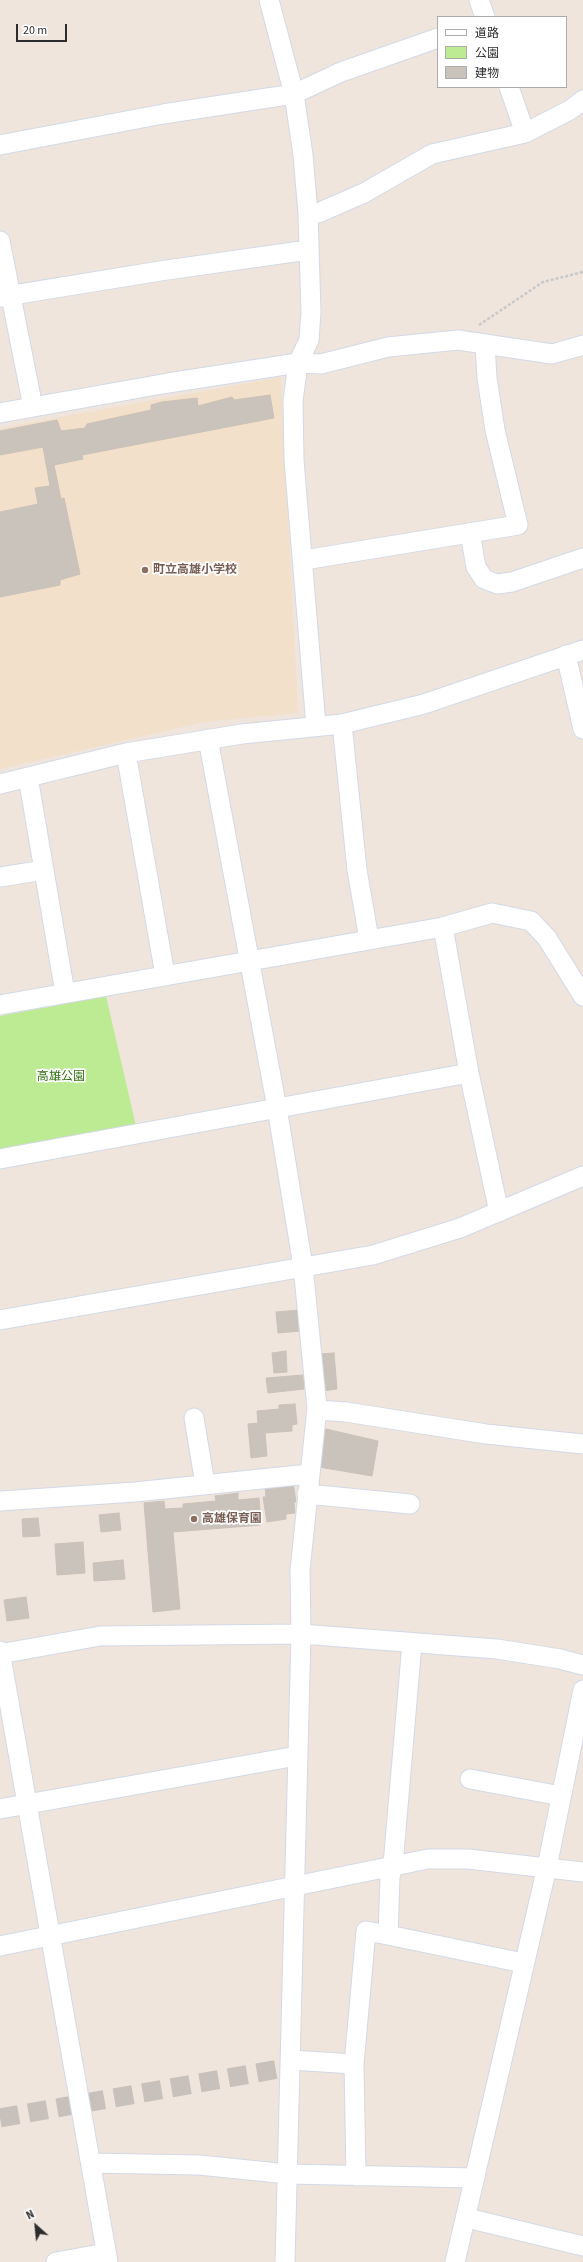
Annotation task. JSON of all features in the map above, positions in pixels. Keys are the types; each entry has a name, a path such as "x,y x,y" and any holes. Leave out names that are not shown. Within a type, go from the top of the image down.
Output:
{"street":[{"path":"269,0 294,94 303,155 308,214 311,312 309,340 298,363 293,401 294,453 304,560 316,726"},
{"path":"479,0 485,16"},
{"path":"0,145 163,114 294,94 341,72 437,38"},
{"path":"509,88 525,132"},
{"path":"308,214 318,213 364,192 432,154 525,132 570,110 583,100"},
{"path":"0,241 5,296 33,407"},
{"path":"5,296 160,271 308,250"},
{"path":"0,413 168,383 298,363 321,364 388,346 458,340 552,354 583,345"},
{"path":"304,560 518,525 495,430 487,378 485,344"},
{"path":"470,533 476,566 484,579 497,584 512,582 583,558"},
{"path":"0,784 126,753 208,739 342,724 424,704 575,652 583,729"},
{"path":"342,724 357,870 368,939"},
{"path":"208,739 278,1108 303,1266 317,1410 300,1570 301,1634 285,2262"},
{"path":"126,753 165,975"},
{"path":"28,777 65,993"},
{"path":"0,877 44,870"},
{"path":"0,1005 443,926 492,913 531,921 547,938 583,996"},
{"path":"443,926 469,1074 499,1212"},
{"path":"0,1159 469,1074"},
{"path":"0,1320 303,1266 373,1256 460,1228 583,1176"},
{"path":"317,1410 346,1412 486,1434 583,1444"},
{"path":"194,1418 205,1484"},
{"path":"0,1501 135,1492 309,1474"},
{"path":"307,1494 410,1504"},
{"path":"56,2262 107,2258 0,1653 100,1636 301,1634 497,1649 560,1659 583,1665"},
{"path":"388,1935 390,1877 393,1865 412,1643"},
{"path":"455,2262 467,2218 561,1796 577,1744 583,1690"},
{"path":"0,1809 297,1756"},
{"path":"470,1779 561,1796"},
{"path":"0,1946 393,1865 447,1858 583,1872"},
{"path":"356,2176 354,2064 366,1931 523,1963"},
{"path":"291,2060 354,2064"},
{"path":"91,2163 199,2165 288,2174 475,2178"},
{"path":"467,2218 583,2246"}],"path":[{"path":"458,340 543,282 583,272"}],"shaded area":[{"name":"町立高雄小学校","path":"281,377 298,713 204,722 0,769 0,428"}],"green space":[{"name":"高雄公園","path":"106,996 136,1126 0,1153 0,1016"}],"building":[{"path":"270,395 274,418 82,455 83,459 54,465 61,499 64,498 80,574 60,580 60,585 0,597 0,512 38,504 35,488 50,486 43,447 0,455 0,431 57,420 61,431 85,428 87,424 151,410 151,405 162,402 197,398 198,406 232,397 234,400"},
{"path":"300,1310 301,1331 278,1333 276,1312"},
{"path":"286,1351 287,1372 274,1373 272,1353"},
{"path":"334,1353 337,1389 323,1391 320,1354"},
{"path":"303,1375 304,1389 268,1393 266,1378"},
{"path":"295,1404 297,1424 292,1425 292,1431 265,1433 267,1456 251,1458 248,1424 258,1423 257,1411 279,1409 279,1405"},
{"path":"326,1429 378,1441 372,1476 319,1467"},
{"path":"293,1482 296,1502 294,1502 295,1513 286,1514 286,1519 267,1522 263,1497 266,1497 265,1487"},
{"path":"238,1493 238,1500 259,1498 261,1525 173,1532 180,1609 153,1612 144,1503 164,1501 165,1509 183,1508 183,1504 216,1501 215,1496"},
{"path":"119,1513 121,1530 101,1532 99,1515"},
{"path":"38,1518 40,1536 23,1537 22,1519"},
{"path":"83,1542 85,1573 57,1575 55,1544"},
{"path":"123,1560 125,1579 94,1581 93,1563"},
{"path":"26,1597 29,1618 7,1621 4,1600"}],"tunnel":[{"path":"0,2118 290,2067"}],"place":[{"name":"町立高雄小学校","path":"145,570"},
{"name":"高雄保育園","path":"194,1519"}]}
